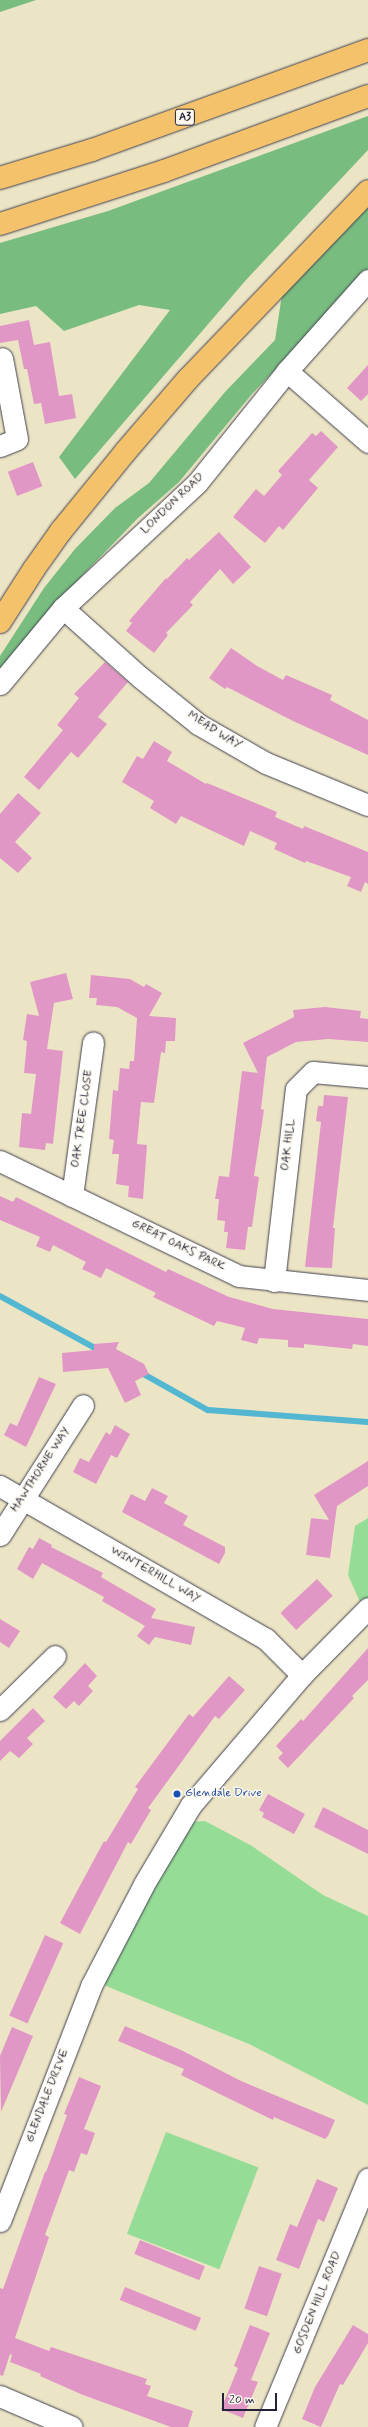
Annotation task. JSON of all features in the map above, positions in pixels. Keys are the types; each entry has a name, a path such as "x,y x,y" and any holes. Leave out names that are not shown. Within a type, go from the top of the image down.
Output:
{"highway":[{"name":"A3","path":"0,178 144,132 368,50"},
{"path":"0,224 164,171 368,96"},
{"path":"0,622 34,569 61,531 126,451 188,379 368,191"}],"street":[{"name":"LONDON ROAD","path":"0,684 63,608 197,483 287,371 368,280"},
{"path":"0,446 17,439 2,358"},
{"path":"287,371 368,442"},
{"name":"MEAD WAY","path":"63,608 140,677 198,724 266,762 368,805"},
{"name":"OAK TREE CLOSE","path":"72,1196 93,1042"},
{"name":"OAK HILL","path":"274,1280 296,1089 314,1072 368,1077"},
{"name":"GREAT OAKS PARK","path":"0,1161 239,1276 368,1290"},
{"name":"HAWTHORNE WAY","path":"0,1534 83,1405"},
{"name":"WINTERHILL WAY","path":"0,1486 266,1639 302,1675"},
{"name":"GLENDALE DRIVE","path":"0,2221 91,1986 144,1884 191,1805 302,1675 368,1608"},
{"path":"0,1710 56,1656"},
{"name":"GOSDEN HILL ROAD","path":"265,2427 368,2178"},
{"path":"0,2396 72,2427"}],"green space":[{"path":"0,0 36,0 0,12"},
{"path":"368,116 368,150 246,280 75,479 59,457 170,310 139,305 64,331 36,306 0,314 0,243 108,211"},
{"path":"368,205 368,271 252,394 179,482 138,518 77,581 0,677 0,656 44,588 75,549 115,508 149,483 225,392 275,340 283,288"},
{"path":"368,1518 368,1608 364,1611 348,1575 355,1526"},
{"path":"205,1821 252,1846 323,1895 368,1916 368,2105 249,2044 106,1986 104,1971 190,1822"},
{"path":"166,2132 258,2167 219,2269 127,2234"}],"building":[{"path":"29,320 34,345 50,342 59,396 72,394 76,418 45,424 41,403 34,404 27,369 24,369 18,340 0,343 0,326"},
{"path":"368,365 368,394 361,401 347,388"},
{"path":"321,431 338,447 309,480 318,488 283,530 279,526 265,543 233,517 256,489 264,496 282,475 278,471 312,433 316,436"},
{"path":"33,462 42,486 17,496 8,472"},
{"path":"219,532 251,567 233,584 220,569 190,602 193,605 166,633 168,635 154,653 126,631 132,623 129,621 166,578 167,579 187,558 189,560"},
{"path":"231,648 257,666 283,680 286,675 332,695 330,700 368,720 368,755 293,721 227,687 225,689 209,678"},
{"path":"105,662 128,682 98,717 107,724 78,758 71,752 39,790 24,777 63,730 57,725 79,698 74,694"},
{"path":"154,741 172,752 167,761 206,784 207,783 277,812 275,817 303,829 304,826 368,852 368,884 365,882 361,892 347,886 351,877 306,861 305,863 274,849 277,843 250,831 244,846 181,816 176,824 150,808 154,801 122,782 137,756 143,759"},
{"path":"18,793 41,813 15,842 32,858 18,873 0,858 0,814"},
{"path":"66,973 73,999 54,1003 47,1049 63,1051 53,1144 46,1143 45,1150 19,1147 22,1113 31,1114 36,1074 24,1073 27,1041 23,1040 27,1014 39,1016 30,982"},
{"path":"91,975 130,979 144,987 146,984 162,993 149,1016 176,1018 175,1041 166,1041 165,1053 161,1052 154,1103 141,1102 137,1144 147,1145 143,1199 128,1197 129,1186 116,1184 119,1154 112,1154 114,1140 109,1139 113,1090 118,1091 120,1068 129,1069 130,1061 134,1061 137,1018 117,1007 96,1005 97,998 89,998"},
{"path":"325,1007 361,1011 360,1018 368,1019 368,1042 328,1039 296,1042 267,1057 261,1109 264,1110 254,1176 259,1177 252,1227 248,1227 245,1250 226,1248 228,1232 224,1232 225,1221 217,1220 219,1199 215,1199 219,1176 229,1177 242,1071 258,1073 243,1043 294,1017 293,1010"},
{"path":"324,1095 348,1097 333,1228 335,1228 332,1268 305,1267 321,1122 316,1121 318,1106 323,1106"},
{"path":"0,1196 13,1202 16,1197 166,1272 168,1269 229,1297 273,1309 368,1319 368,1346 353,1344 352,1349 304,1344 304,1348 288,1347 288,1340 259,1338 257,1344 241,1340 245,1328 217,1321 214,1326 153,1297 156,1293 106,1268 101,1278 82,1269 86,1262 53,1245 50,1252 36,1246 40,1237 0,1220"},
{"path":"119,1342 116,1349 144,1364 149,1374 135,1381 141,1395 125,1403 108,1368 63,1372 62,1353 94,1350 94,1344"},
{"path":"39,1377 56,1384 26,1447 4,1435 10,1423 17,1426"},
{"path":"115,1425 130,1434 117,1458 111,1455 96,1484 73,1472 80,1458 89,1462 106,1432 110,1435"},
{"path":"368,1461 368,1486 337,1506 330,1558 306,1555 311,1518 329,1520 314,1495"},
{"path":"152,1488 168,1496 164,1503 188,1516 183,1525 225,1547 225,1553 219,1564 122,1512 131,1494 145,1501"},
{"path":"39,1538 52,1545 51,1547 103,1573 101,1577 156,1609 151,1618 195,1627 191,1645 155,1637 149,1645 137,1636 145,1626 102,1601 104,1597 42,1563 33,1579 17,1569 29,1547 33,1549"},
{"path":"317,1579 333,1596 296,1630 280,1613"},
{"path":"0,1619 20,1631 9,1648 0,1642"},
{"path":"368,1648 368,1680 352,1696 354,1698 288,1768 278,1758 283,1753 276,1746 301,1719 303,1721"},
{"path":"85,1663 97,1676 88,1686 93,1691 79,1706 74,1701 66,1709 53,1697"},
{"path":"229,1676 245,1690 219,1719 215,1716 148,1808 151,1810 131,1844 128,1842 80,1934 60,1923 104,1841 106,1842 138,1789 135,1787 189,1714 193,1717"},
{"path":"33,1708 45,1721 27,1738 33,1744 19,1758 10,1751 0,1761 0,1741"},
{"path":"268,1794 305,1814 294,1834 262,1817 264,1813 259,1810"},
{"path":"323,1807 368,1830 368,1854 314,1827"},
{"path":"45,1935 63,1943 27,2024 9,2015"},
{"path":"125,2026 181,2050 241,2081 335,2120 328,2136 325,2139 274,2117 273,2120 181,2075 184,2069 118,2041"},
{"path":"12,2027 33,2036 1,2112 0,2056"},
{"path":"79,2077 101,2086 84,2129 95,2133 87,2155 81,2153 74,2172 69,2170 45,2235 49,2237 15,2338 49,2351 51,2347 147,2379 145,2384 151,2386 147,2396 193,2411 188,2427 171,2427 83,2395 40,2376 41,2374 10,2362 12,2355 10,2354 3,2376 0,2375 0,2288 3,2289 67,2115 64,2114"},
{"path":"317,2179 338,2188 324,2222 318,2219 299,2269 276,2260 290,2224 297,2227"},
{"path":"140,2240 205,2266 199,2280 134,2254"},
{"path":"259,2266 282,2274 267,2316 244,2309"},
{"path":"125,2287 201,2318 196,2331 120,2300"},
{"path":"250,2325 270,2333 251,2380 258,2382 243,2418 221,2409 238,2368 234,2366"},
{"path":"353,2325 368,2334 368,2343 343,2385 340,2384 321,2427 302,2419 315,2387"}],"waterway":[{"path":"0,1296 99,1350"},
{"path":"140,1372 208,1410 368,1422"}],"place":[{"name":"Glendale Drive","path":"177,1794"}]}
